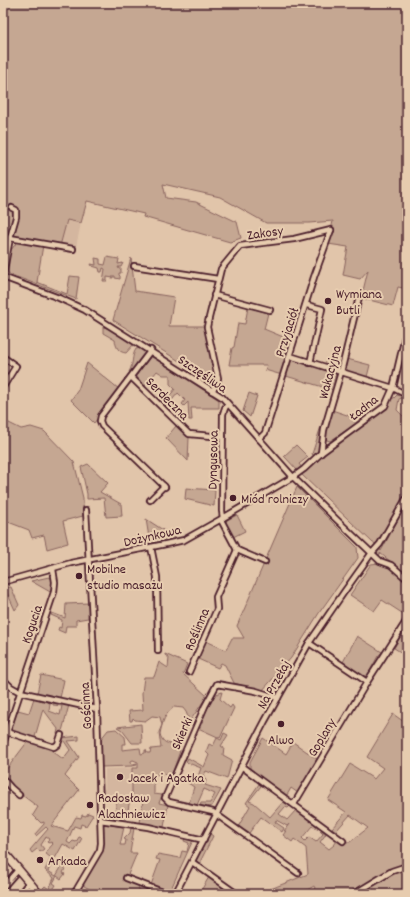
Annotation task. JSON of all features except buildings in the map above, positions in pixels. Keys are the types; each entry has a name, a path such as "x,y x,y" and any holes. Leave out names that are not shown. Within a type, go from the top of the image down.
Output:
{"main road":[{"path":"3,851 39,894"}],"street":[{"path":"3,276 10,238 16,217 16,210 12,208"},
{"name":"Zakosy","path":"212,391 218,378 207,328 221,269 240,246 294,239 331,230"},
{"name":"Przyjaciół","path":"259,439 266,433 307,305 314,277 331,230"},
{"path":"10,238 73,249"},
{"path":"134,266 218,279"},
{"name":"Szczęśliwa","path":"3,276 72,303 100,318 222,397 293,477 371,554 380,561 391,565 407,579"},
{"path":"214,295 270,310"},
{"name":"Wakacyjna","path":"321,453 326,421 341,372 359,297"},
{"path":"307,305 322,309 310,362"},
{"name":"Ładna","path":"293,477 352,429 383,408 393,388 407,328"},
{"name":"Serdeczna","path":"151,350 131,377 189,434 223,437"},
{"path":"290,356 393,388 407,395"},
{"path":"3,357 17,367 3,387"},
{"path":"400,357 407,359"},
{"path":"131,377 101,416 101,423 164,487 150,500"},
{"name":"Dyngusowa","path":"222,519 223,412 224,408 228,404"},
{"name":"Dożynkowa","path":"3,582 53,568 184,540 293,477"},
{"name":"Na Przełaj","path":"175,894 241,766 309,643 371,554 380,544 407,497"},
{"name":"Gościnna","path":"74,894 100,850 97,709 86,510"},
{"path":"222,519 237,550 265,562"},
{"path":"151,547 157,577 158,651"},
{"name":"Roślinna","path":"189,672 217,609 216,597 237,550"},
{"name":"Kogucia","path":"3,744 54,590 55,581 53,568"},
{"name":"Goplany","path":"294,804 367,682 407,620"},
{"path":"309,643 367,682"},
{"path":"3,679 11,687 20,692 97,709"},
{"name":"Skierki","path":"217,814 210,811 169,802 165,798 205,706 218,684 278,698"},
{"path":"7,732 53,746 58,744 61,735"},
{"path":"241,766 343,841"},
{"path":"3,779 10,788 19,795"},
{"path":"217,814 298,873"},
{"path":"100,820 148,827 204,840"},
{"path":"192,862 237,894"},
{"path":"354,894 392,871 407,866"},
{"path":"3,888 18,870"},
{"path":"126,878 168,894"},
{"path":"20,894 29,882"}],"shaded area":[{"path":"3,3 407,3 407,289 398,287 393,306 365,299 362,295 368,270 360,279 343,275 348,247 328,244 333,221 309,223 266,223 220,197 163,184 166,198 196,202 237,222 241,238 230,242 143,217 144,214 87,201 81,223 67,220 60,246 7,234 5,249 7,249 3,268"},
{"path":"67,220 81,223 76,247 67,245 64,247 60,246"},
{"path":"16,241 43,245 37,282 67,294 70,276 79,277 76,299 9,274 6,269 10,251 15,245"},
{"path":"107,257 119,259 118,264 123,263 121,267 118,267 121,269 121,273 119,273 120,279 113,276 113,278 107,277 107,281 103,281 105,269 103,268 102,272 100,272 99,268 92,266 91,264 96,265 95,258 100,259 100,264 105,265"},
{"path":"131,258 135,291 174,297 169,326 205,327 215,375 210,380 113,320"},
{"path":"248,307 268,313 264,329 293,341 282,375 265,370 267,365 229,365 238,323 245,324"},
{"path":"103,327 111,329 134,344 126,353 121,352 117,347 115,340 103,333"},
{"path":"141,348 144,350 145,355 129,372 132,366 134,352 136,349"},
{"path":"151,356 219,400 219,408 191,408 192,420 189,420 188,402 184,406 182,404 185,400 178,393 167,406 160,400 164,394 168,398 175,389 170,384 170,375 163,375 157,371 145,386 137,377 138,373"},
{"path":"292,359 336,373 333,390 286,376"},
{"path":"347,359 370,365 367,377 348,371 345,366"},
{"path":"87,363 119,389 94,423 71,400 78,390"},
{"path":"249,393 257,396 250,417 243,411"},
{"path":"397,395 404,397 399,399 397,410 407,420 407,493 377,544 373,543 302,475 302,473 307,471 315,460 333,446 366,423 371,422 374,417 385,409 392,398"},
{"path":"332,410 362,420 330,441 327,440 324,436"},
{"path":"3,420 21,429 31,427 44,431 74,462 83,498 83,516 63,521 68,543 47,549 44,535 32,538 29,530 3,520"},
{"path":"323,420 319,450 314,456 312,454"},
{"path":"176,426 189,438 188,461 166,438"},
{"path":"296,445 308,457 299,464 302,468 298,471 284,456"},
{"path":"88,464 108,483 100,492 121,504 122,516 106,517 104,498 87,499 81,467"},
{"path":"297,487 357,547 358,558 319,613 291,658 262,691 234,683 225,665 221,663 218,668 198,659 206,641 226,650 232,638 244,638 237,626"},
{"path":"186,488 215,490 214,506 185,499"},
{"path":"407,503 407,575 380,553 379,558 377,553 379,548 381,551"},
{"path":"237,515 245,531 233,537 226,523 227,520"},
{"path":"146,519 177,539 150,544"},
{"path":"379,563 390,567 407,582 407,613 405,615 382,600 374,611 350,595 371,564"},
{"path":"49,577 51,578 53,584 52,593 31,581"},
{"path":"11,587 19,605 15,610 5,588"},
{"path":"89,603 88,618 76,620 76,626 66,626 65,633 58,630 59,627 61,628 62,620 51,615 52,613 65,618 66,604"},
{"path":"357,636 382,652 378,656 367,676 363,676 343,662"},
{"path":"401,636 407,640 407,656 394,648"},
{"path":"165,655 187,664 183,674 207,696 190,721 179,748 180,751 172,774 154,776 154,794 162,795 159,803 168,805 164,827 140,823 143,800 132,799 132,768 138,768 138,762 133,760 131,761 133,764 137,763 137,765 132,766 101,767 100,740 108,730 116,729 125,737 126,744 122,744 122,750 140,748 141,754 145,753 145,750 147,753 150,753 151,749 161,748 159,732 162,725 160,717 152,716 145,721 135,720 133,718 132,721 130,721 129,711 143,710 142,693 144,677 154,677 159,662 168,668 169,658","holes":["174,707 183,708 188,717 174,750 172,749 175,743 167,743 162,739 160,734 164,719 168,712"]},
{"path":"41,675 64,680 60,698 37,693"},
{"path":"222,692 220,699 230,708 232,705 234,708 220,738 198,728 214,695"},
{"path":"34,698 50,703 49,711 60,715 62,706 53,705 53,701 69,705 61,735 57,734 58,729 43,709 35,737 47,741 47,743 12,732 17,708 18,710 29,713"},
{"path":"393,714 407,724 407,894 318,894 314,886 300,894 258,894 308,874 306,848 294,839 292,842 283,835 289,824 287,826 276,820 275,822 284,828 282,832 261,817 249,833 238,827 250,806 246,803 259,784 261,786 249,801 254,803 270,817 283,802 290,806 288,808 285,807 279,814 287,820 296,810 318,827 317,829 312,826 302,838 305,841 309,837 316,842 323,834 320,831 321,830 326,834 320,842 329,849 337,841 350,842 368,828 350,815 336,831 332,828 346,812 328,800 350,764 374,779 383,768 367,757"},
{"path":"141,724 142,743 132,743 122,730 117,727"},
{"path":"224,733 228,735 221,746 224,748 223,755 232,760 227,779 206,771 203,777 206,780 205,785 221,790 212,806 208,807 200,805 201,803 210,803 215,794 204,789 197,805 189,803 194,787 188,783 196,782 201,768 186,762 188,758 204,767 209,755 206,752 209,744 213,746 217,738 221,740"},
{"path":"79,736 79,740 68,741 79,757 65,776 79,790 51,826 68,831 76,817 81,818 82,815 86,816 88,813 93,815 86,826 81,824 80,828 74,826 67,842 70,844 73,841 76,842 79,837 82,838 75,851 63,844 48,871 56,876 65,861 68,862 63,873 65,874 61,879 57,876 53,883 56,885 50,894 43,888 45,886 49,889 54,878 45,870 51,858 45,853 53,844 51,842 47,842 49,839 46,837 41,845 44,849 40,852 37,849 32,853 30,850 48,829 46,827 36,836 35,834 44,824 44,822 41,823 33,815 38,807 22,795 19,798 20,795 3,777 3,774 28,741 47,747 63,759 70,750 62,738"},
{"path":"263,738 286,754 293,742 317,759 298,793 291,788 287,795 250,769 250,762"},
{"path":"132,768 132,799 102,796 102,790 105,789 105,769"},
{"path":"117,797 130,799 126,821 114,819"},
{"path":"105,824 124,827 120,845 125,845 126,840 124,839 130,833 131,828 134,828 130,853 137,853 127,877 138,884 139,890 146,891 147,888 152,892 153,890 161,892 160,894 99,894 84,886 83,882 102,848 102,827"},
{"path":"209,833 213,836 201,860 201,864 197,862 196,859"},
{"path":"185,838 193,840 170,891 151,885 160,860 156,859 158,854 180,858 182,851 187,852 189,843 184,841"},
{"path":"209,877 231,892 231,894 199,894"}],"place":[{"name":"Wymiana Butli","path":"328,301"},
{"name":"Miód rolniczy","path":"233,498"},
{"name":"Mobilne studio masażu","path":"79,576"},
{"name":"Alwo","path":"281,724"},
{"name":"Jacek i Agatka","path":"120,777"},
{"name":"Radosław Alachniewicz","path":"90,805"},
{"name":"Arkada","path":"40,860"}]}
